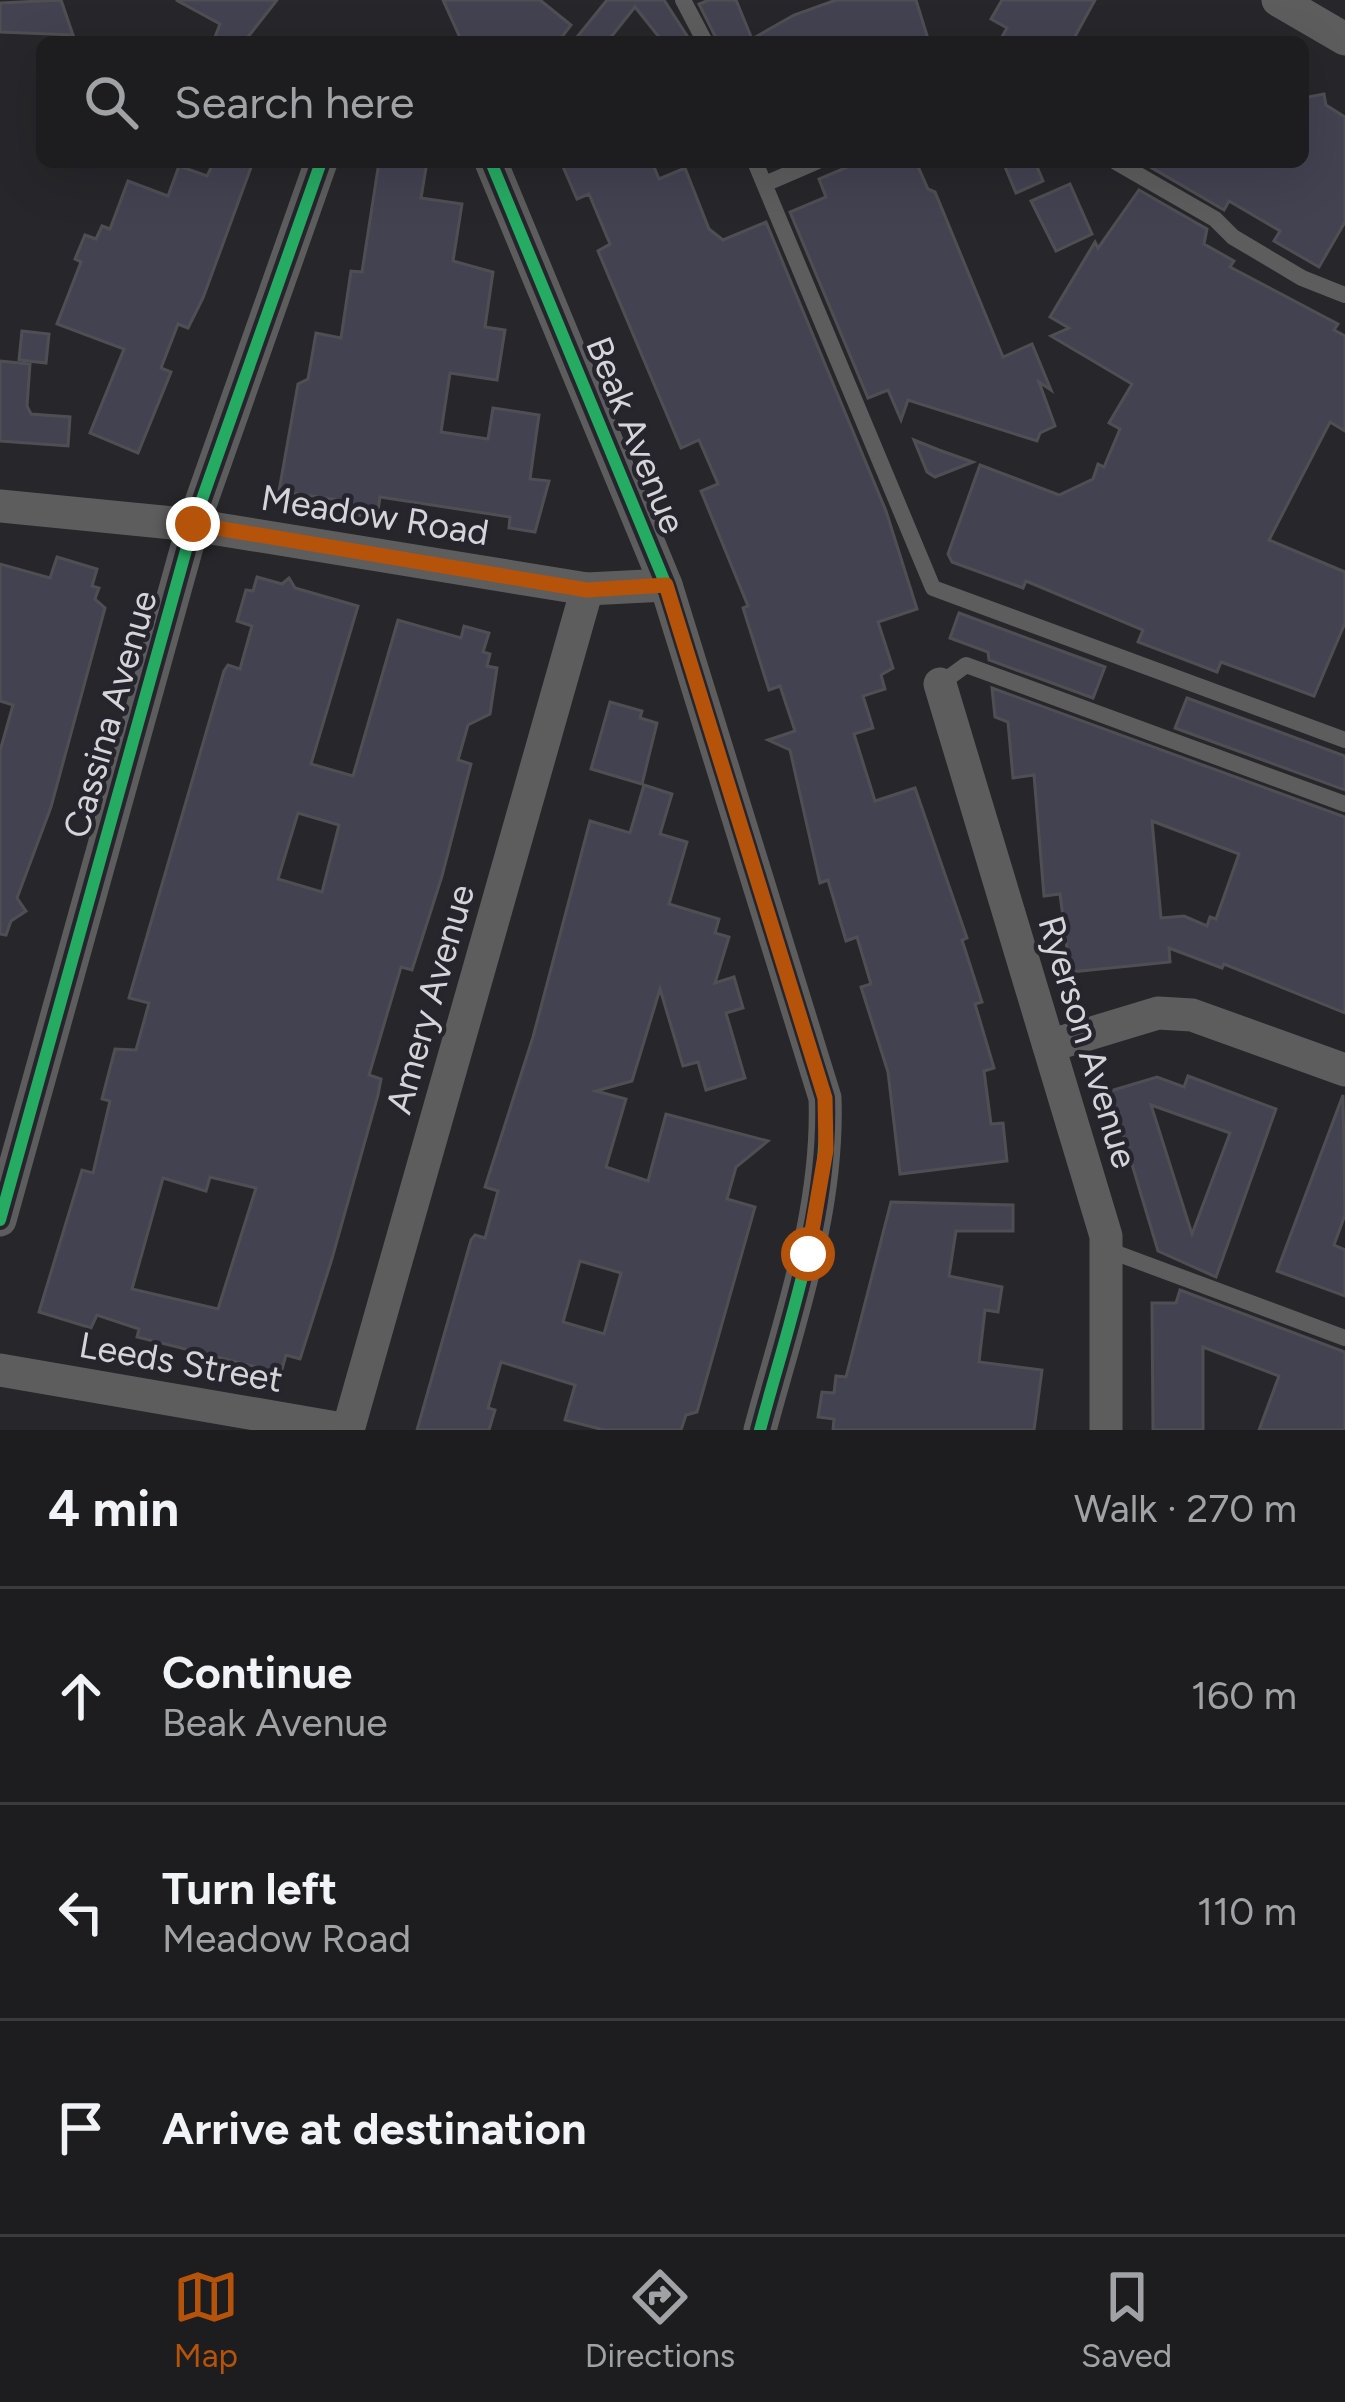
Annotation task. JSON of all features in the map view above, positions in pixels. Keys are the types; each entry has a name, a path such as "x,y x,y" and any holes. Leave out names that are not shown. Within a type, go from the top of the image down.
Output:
{"street":[{"path":"1278,0 1345,39"},
{"name":"Cassina Avenue","path":"0,1220 193,524 319,168"},
{"name":"Beak Avenue","path":"493,168 666,585 825,1098 826,1150 817,1208 760,1430"},
{"name":"Meadow Road","path":"0,506 193,524 587,590 666,585"},
{"name":"Amery Avenue","path":"348,1430 587,590"},
{"name":"Ryerson Avenue","path":"940,684 1108,1250 1106,1430"},
{"path":"1049,1046 1158,1013 1192,1015 1345,1070"},
{"name":"Leeds Street","path":"0,1370 348,1430"}],"lane":[{"path":"683,0 702,36"},
{"path":"758,168 933,588 1345,740"},
{"path":"765,184 802,168"},
{"path":"1126,168 1215,219 1233,237 1302,278 1345,295"},
{"path":"940,684 966,664 1345,804"},
{"path":"1108,1250 1345,1338"}],"building":[{"path":"61,0 73,35 0,32 0,3"},
{"path":"176,0 277,0 249,36 215,36 220,24"},
{"path":"443,0 540,0 571,25 563,36 459,36"},
{"path":"607,0 664,0 687,36 658,36 635,7 612,36 578,36"},
{"path":"736,0 751,36 715,36 699,4"},
{"path":"836,0 916,0 927,36 757,36 794,15"},
{"path":"1002,0 1095,0 1075,36 1002,36 1007,28 991,19"},
{"path":"1324,94 1326,105 1345,117 1345,222 1319,267 1274,241 1280,231 1229,201 1224,210 1152,168 1309,168 1309,97"},
{"path":"178,168 207,176 211,168 251,168 203,298 188,328 178,324 161,368 171,372 138,453 90,433 124,349 57,324 81,262 75,259 85,235 96,239 102,226 110,229 128,181 168,196"},
{"path":"378,168 426,168 421,198 462,204 453,261 493,272 485,327 505,330 497,380 450,373 441,432 488,439 493,408 539,415 530,479 549,481 535,532 509,528 510,517 380,497 377,518 350,514 352,502 279,491 298,384 308,379 316,333 341,338 351,271 362,272"},
{"path":"564,168 654,168 659,179 685,168 709,229 723,240 766,222 886,511 917,609 878,622 893,668 881,675 885,689 863,696 873,728 854,734 875,801 915,788 967,938 962,940 982,1002 975,1004 994,1068 984,1071 991,1124 1003,1123 1007,1161 900,1174 888,1072 861,987 871,984 857,937 846,941 828,880 820,883 790,750 768,740 795,731 780,686 769,690 743,608 748,606 701,491 718,484 699,440 681,448 598,251 610,244 589,194 577,199"},
{"path":"845,168 919,168 928,189 935,192 1003,357 1032,344 1051,390 1039,382 1055,426 1040,433 1037,441 908,400 901,420 888,390 868,398 790,212 826,197 819,179"},
{"path":"1006,168 1038,168 1043,181 1016,193"},
{"path":"1070,184 1092,234 1056,251 1031,201"},
{"path":"1139,190 1207,229 1204,244 1234,261 1230,267 1338,324 1334,330 1345,336 1345,431 1330,422 1269,540 1345,572 1345,623 1314,696 1221,662 1217,672 1138,642 1143,630 1026,581 1023,588 952,562 948,554 980,465 1059,495 1093,479 1098,464 1104,467 1120,429 1109,423 1132,384 1051,336 1069,328 1050,317 1095,242 1098,248"},
{"path":"22,331 49,334 46,363 19,360"},
{"path":"0,361 30,364 27,406 31,414 70,417 68,446 0,441"},
{"path":"914,440 973,462 935,477 927,472"},
{"path":"57,557 97,569 92,586 99,588 95,599 105,608 51,807 17,898 26,911 11,921 6,935 0,934 0,751 13,705 0,701 0,564 50,578"},
{"path":"257,577 282,584 289,578 295,588 358,606 311,764 353,776 398,620 461,638 464,626 489,633 483,652 490,654 487,666 497,668 490,714 468,725 458,760 471,764 442,876 412,970 401,967 369,1075 381,1079 378,1095 331,1262 300,1359 286,1355 281,1373 137,1337 139,1329 97,1315 91,1328 39,1312 82,1170 93,1173 110,1101 102,1099 115,1049 136,1050 149,1003 129,998 224,671 228,665 240,669 252,626 237,621 246,590 253,591","holes":["298,813 339,825 322,892 278,879","210,1177 256,1188 218,1309 132,1289 163,1178 206,1191"]},
{"path":"959,613 1105,667 1093,698 989,660 988,652 950,638"},
{"path":"992,688 1345,817 1345,1013 1224,964 1222,968 1169,948 1170,962 1070,972 1060,894 1044,896 1034,775 1013,778 1008,722 995,717","holes":["1152,821 1239,854 1216,919 1210,917 1207,926 1184,916 1161,918"]},
{"path":"1187,698 1345,756 1345,790 1175,728"},
{"path":"610,702 642,711 640,718 657,723 642,784 591,769"},
{"path":"644,785 672,794 660,834 687,842 669,904 719,919 715,933 729,937 715,983 734,977 743,1008 726,1013 745,1078 706,1090 698,1062 683,1066 660,989 632,1081 596,1091 626,1099 606,1167 648,1181 666,1114 768,1141 736,1167 727,1199 755,1207 697,1412 686,1415 681,1430 604,1430 565,1420 575,1385 501,1362 488,1408 495,1410 489,1430 417,1430 471,1240 475,1235 485,1238 498,1191 485,1187 533,1037 590,821 630,833","holes":["580,1261 621,1273 604,1334 563,1322"]},
{"path":"1188,1076 1276,1109 1216,1277 1158,1251 1110,1091 1157,1077 1184,1087","holes":["1151,1105 1230,1133 1192,1234"]},
{"path":"1343,1095 1345,1215 1334,1245 1345,1250 1345,1296 1277,1271"},
{"path":"891,1202 1013,1205 1013,1231 956,1231 949,1276 1002,1287 998,1312 985,1310 979,1362 1042,1370 1034,1430 833,1430 834,1419 818,1417 822,1392 834,1393 836,1376 846,1377"},
{"path":"1180,1290 1345,1352 1345,1430 1259,1430 1279,1376 1203,1347 1203,1430 1153,1430 1152,1303 1176,1303"}],"cycle path":[{"path":"0,1220 193,525 319,168"},
{"path":"493,168 666,585 825,1098 825,1141 814,1224 760,1430"}],"route":[{"path":"193,524 587,590 666,585 825,1098 826,1150 808,1254"}]}
